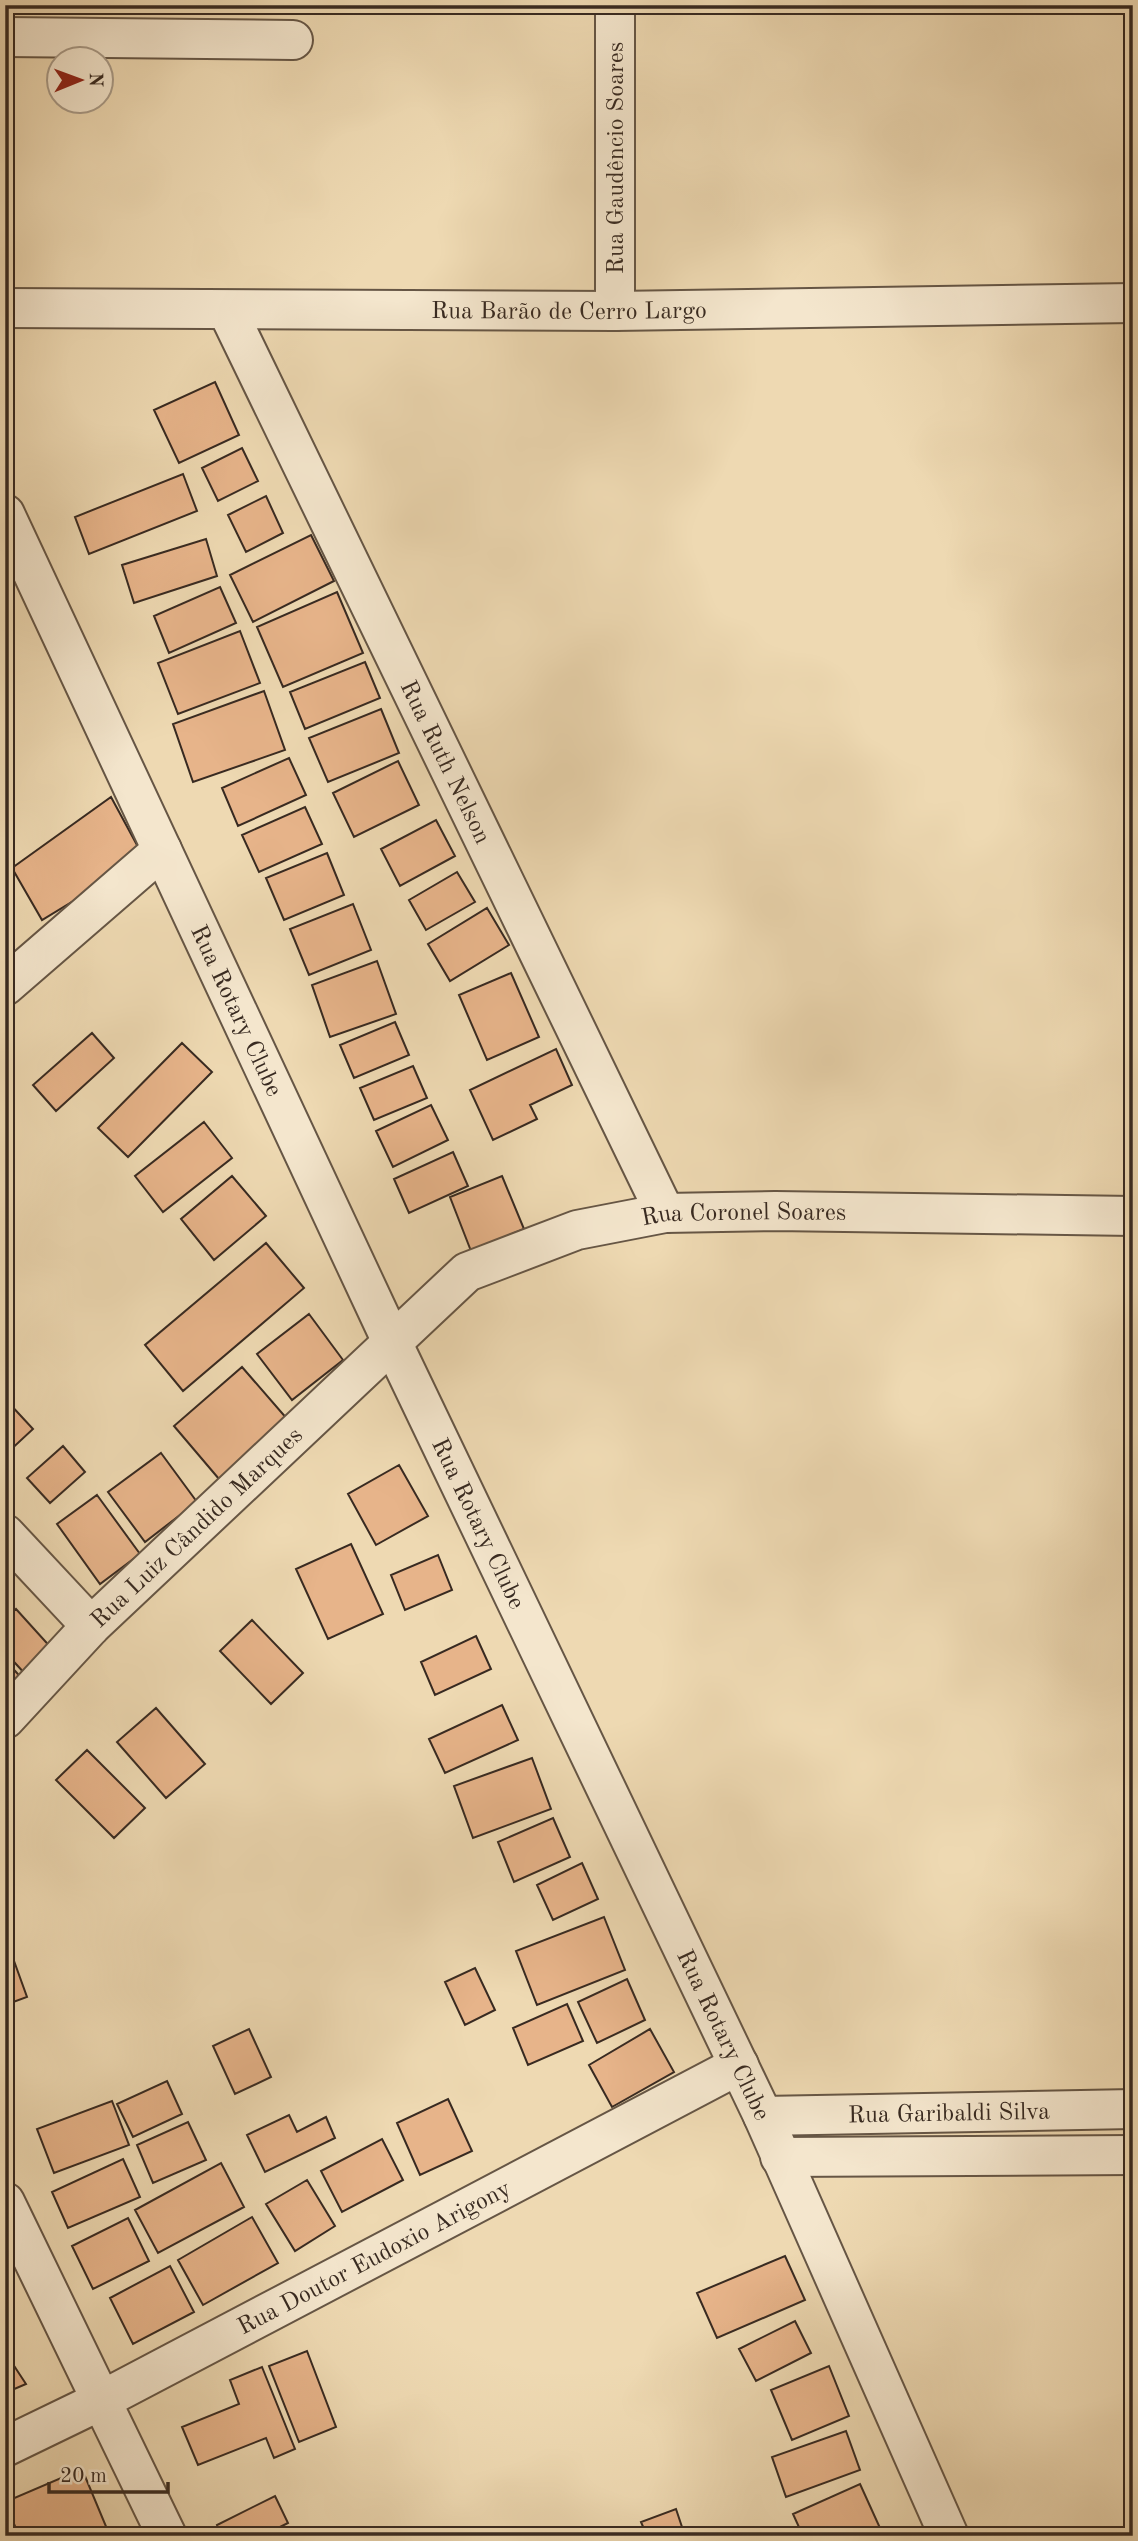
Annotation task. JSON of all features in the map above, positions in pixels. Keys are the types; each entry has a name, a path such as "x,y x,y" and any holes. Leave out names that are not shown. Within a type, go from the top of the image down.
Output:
{"street":[{"name":"Rua Gaudêncio Soares","path":"615,5 615,311"},
{"path":"5,37 293,40"},
{"name":"Rua Barão de Cerro Largo","path":"5,308 615,311 1133,303"},
{"name":"Rua Ruth Nelson","path":"227,310 665,1213"},
{"name":"Rua Rotary Clube","path":"5,514 392,1342 763,2116 949,2536"},
{"path":"5,986 162,850"},
{"name":"Rua Coronel Soares","path":"392,1342 467,1272 577,1230 665,1213 1133,1216"},
{"name":"Rua Luiz Cândido Marques","path":"5,1719 91,1626 392,1342"},
{"path":"5,1534 91,1626"},
{"name":"Rua Doutor Eudoxio Arigony","path":"5,2447 102,2400 739,2065"},
{"name":"Rua Garibaldi Silva","path":"763,2116 1133,2109"},
{"path":"1024,2111 1024,2156"},
{"name":"Rua Garibaldi Silva","path":"780,2157 1133,2155"},
{"path":"5,2202 167,2536"}],"building":[{"path":"215,382 239,435 179,463 154,410"},
{"path":"242,448 258,481 218,501 202,468"},
{"path":"183,474 197,511 89,554 75,517"},
{"path":"266,496 283,533 246,552 228,515"},
{"path":"311,535 334,581 253,622 230,575"},
{"path":"206,539 217,576 134,603 122,565"},
{"path":"220,587 236,623 169,653 154,616"},
{"path":"337,592 363,653 283,687 257,627"},
{"path":"240,631 260,683 178,714 158,663"},
{"path":"365,662 380,698 305,729 290,692"},
{"path":"264,691 285,750 193,782 173,724"},
{"path":"381,709 399,753 328,782 309,738"},
{"path":"289,758 306,795 238,826 222,788"},
{"path":"398,761 419,805 354,837 333,793"},
{"path":"111,797 144,858 42,920 12,868"},
{"path":"305,807 322,844 259,872 242,835"},
{"path":"436,820 455,856 400,886 381,849"},
{"path":"327,853 344,895 284,920 266,878"},
{"path":"457,872 475,902 426,930 409,900"},
{"path":"353,904 371,950 309,975 290,929"},
{"path":"487,908 509,945 450,981 428,944"},
{"path":"377,961 396,1014 330,1037 312,985"},
{"path":"511,973 539,1037 487,1060 459,995"},
{"path":"395,1022 409,1055 354,1078 340,1045"},
{"path":"92,1033 114,1058 56,1111 33,1085"},
{"path":"182,1043 212,1072 128,1157 98,1128"},
{"path":"556,1049 572,1085 530,1105 537,1119 493,1140 470,1090"},
{"path":"413,1066 427,1098 374,1120 360,1088"},
{"path":"431,1105 448,1140 393,1167 376,1131"},
{"path":"204,1122 232,1158 163,1212 135,1176"},
{"path":"453,1152 468,1186 409,1213 394,1179"},
{"path":"232,1176 266,1216 214,1260 181,1219"},
{"path":"502,1176 524,1229 471,1251 450,1197"},
{"path":"266,1243 304,1288 183,1391 145,1345"},
{"path":"309,1314 343,1360 292,1400 257,1354"},
{"path":"242,1367 288,1420 219,1479 174,1426"},
{"path":"8,1402 33,1429 5,1455 5,1405"},
{"path":"63,1446 85,1472 50,1503 27,1478"},
{"path":"161,1453 197,1502 145,1542 108,1492"},
{"path":"399,1465 428,1516 376,1545 348,1494"},
{"path":"97,1495 140,1554 100,1584 57,1524"},
{"path":"351,1544 383,1614 328,1639 296,1569"},
{"path":"438,1555 452,1590 405,1610 391,1575"},
{"path":"16,1609 54,1651 27,1676 5,1652 5,1619"},
{"path":"252,1620 303,1673 271,1704 220,1651"},
{"path":"476,1636 491,1669 435,1695 421,1662"},
{"path":"5,1660 28,1685 5,1706"},
{"path":"502,1705 518,1740 445,1773 429,1739"},
{"path":"156,1708 205,1764 166,1798 117,1742"},
{"path":"87,1750 145,1808 114,1838 56,1780"},
{"path":"532,1758 551,1809 473,1838 454,1786"},
{"path":"553,1818 570,1857 514,1882 498,1842"},
{"path":"582,1863 598,1899 553,1920 537,1885"},
{"path":"604,1917 625,1970 537,2005 516,1951"},
{"path":"5,1936 27,1997 5,2005"},
{"path":"475,1968 495,2010 465,2025 445,1982"},
{"path":"627,1979 645,2020 597,2043 578,2002"},
{"path":"567,2004 583,2041 528,2065 513,2028"},
{"path":"249,2029 271,2077 235,2094 213,2046"},
{"path":"650,2029 674,2072 612,2107 589,2065"},
{"path":"167,2081 182,2114 133,2137 117,2104"},
{"path":"448,2099 472,2151 420,2175 397,2123"},
{"path":"112,2101 129,2145 54,2173 37,2129"},
{"path":"289,2115 297,2132 326,2117 335,2138 265,2172 247,2135"},
{"path":"188,2122 206,2160 153,2183 137,2145"},
{"path":"382,2139 403,2180 342,2212 321,2171"},
{"path":"123,2159 140,2197 68,2228 52,2192"},
{"path":"221,2163 244,2207 158,2253 135,2210"},
{"path":"307,2180 335,2226 295,2251 266,2204"},
{"path":"252,2217 278,2263 203,2305 178,2260"},
{"path":"128,2218 149,2261 93,2289 72,2246"},
{"path":"785,2256 805,2300 717,2338 697,2293"},
{"path":"170,2266 194,2312 133,2344 110,2298"},
{"path":"795,2321 811,2353 756,2381 739,2349"},
{"path":"307,2351 336,2427 299,2442 269,2366"},
{"path":"5,2352 26,2384 5,2393"},
{"path":"829,2366 849,2416 792,2440 771,2390"},
{"path":"262,2367 295,2449 274,2458 266,2438 198,2465 182,2427 239,2404 230,2380"},
{"path":"846,2431 860,2470 786,2497 772,2457"},
{"path":"82,2469 110,2536 19,2536 5,2502"},
{"path":"860,2484 880,2528 861,2536 803,2536 793,2514"},
{"path":"275,2496 288,2523 262,2536 222,2536 217,2525"},
{"path":"676,2509 685,2536 647,2536 641,2522"}]}
